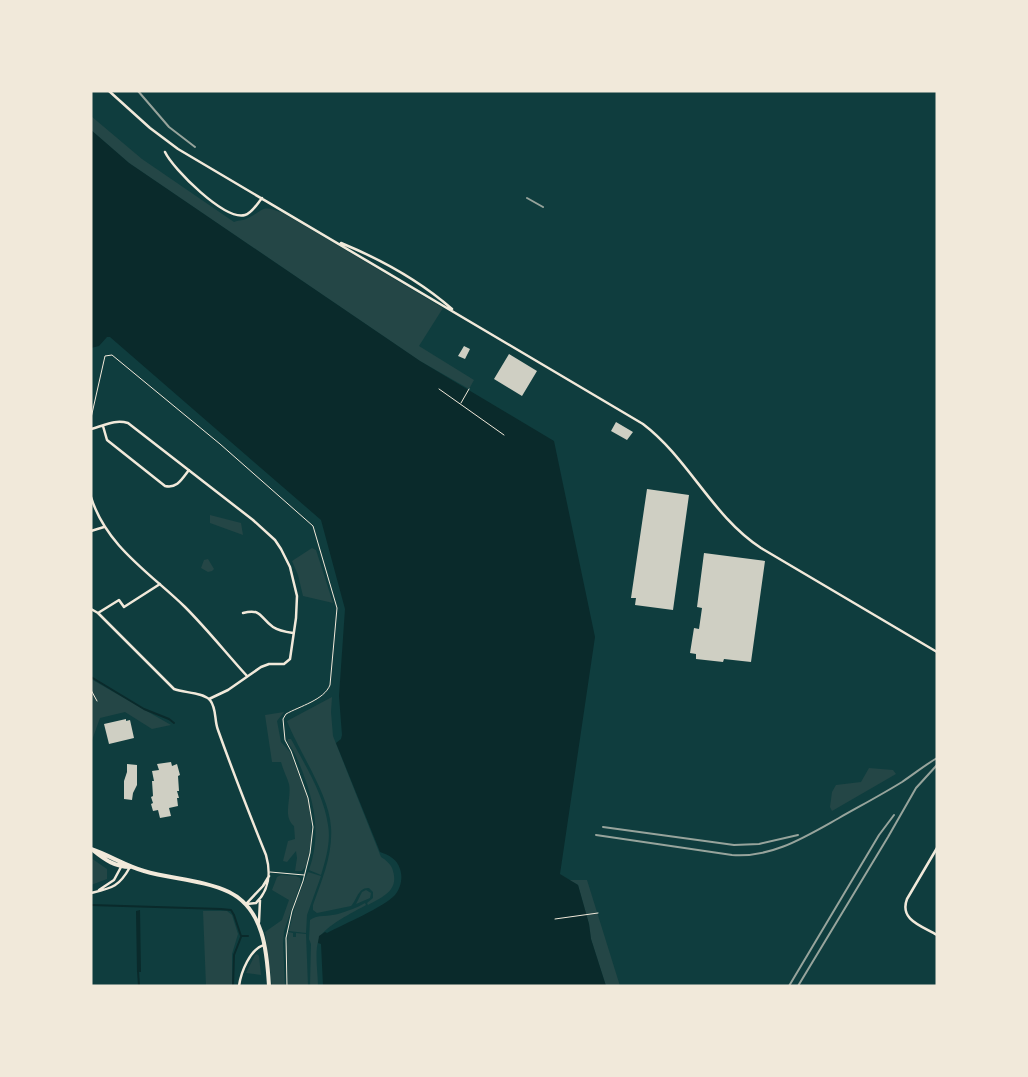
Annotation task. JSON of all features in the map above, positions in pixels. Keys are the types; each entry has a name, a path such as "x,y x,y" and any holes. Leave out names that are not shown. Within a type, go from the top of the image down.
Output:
{"street":[{"path":"109,91 150,128 178,149 643,424 669,447 723,515 744,535 769,552 937,652"},
{"path":"165,152 174,167 192,185 232,214 240,216 249,213 262,198"},
{"path":"333,240 374,257 428,290 456,313"},
{"path":"91,429 116,421 128,423 251,518 275,540 290,567 297,596 292,654 288,662 282,665 265,666 246,676 228,690 209,699"},
{"path":"103,426 108,440 165,486 177,485 189,470"},
{"path":"91,497 104,527 121,549 192,615 246,676"},
{"path":"91,531 104,527"},
{"path":"98,613 119,600 124,607 160,584"},
{"path":"91,609 98,613 174,689 209,699 216,713 217,729 266,855 270,872 269,883 261,898 259,909 259,924 264,945 269,986"},
{"path":"242,613 250,611 259,613 274,628 293,633"},
{"path":"937,848 907,899 905,911 910,919 937,935"},
{"path":"91,849 108,861 121,867 130,867 229,892 246,904 259,924"},
{"path":"91,849 123,862 130,867"},
{"path":"93,893 114,880 121,867"},
{"path":"93,893 117,885 130,867"},
{"path":"246,904 263,886 270,872"},
{"path":"246,904 254,904 261,898"},
{"path":"239,986 241,975 249,960 256,949 264,945"}],"lane":[{"path":"91,418 105,356 112,355 313,526 337,608 330,685 323,694 286,714 283,718 285,743 291,751 311,809 312,843 305,875 295,902 286,938 287,986"},
{"path":"270,872 305,875"}],"path":[{"path":"439,389 504,435"},
{"path":"461,403 469,389"},
{"path":"91,690 97,702"},
{"path":"555,919 598,913"}],"shaded area":[{"path":"91,116 142,159 234,222 246,219 263,209 283,213 443,308 419,346 474,380 469,389 420,361 129,163 91,130"},
{"path":"91,130 129,163 420,361 554,441 595,637 560,874 578,885 589,924 591,939 606,986 323,986 321,944 318,943 319,936 390,900 399,889 401,872 395,860 380,852 336,743 341,739 342,735 339,696 345,609 321,520 110,337 107,337 99,346 91,348"},
{"path":"210,515 241,523 243,535 210,523"},
{"path":"312,548 316,550 333,603 303,596 298,575 292,561"},
{"path":"208,559 214,569 208,572 201,568 204,560"},
{"path":"91,679 171,725 152,729 125,712 100,718 91,743"},
{"path":"332,697 333,736 381,857 387,861 393,871 394,884 388,892 368,905 367,903 373,898 373,892 369,888 365,888 351,906 317,913 313,910 313,905 326,867 330,847 331,827 329,814 319,787 287,721"},
{"path":"284,712 277,721 281,742 290,752 309,804 311,842 306,866 302,871 295,871 296,851 287,862 283,861 288,841 295,839 294,826 290,822 288,812 290,789 281,762 272,762 265,715"},
{"path":"288,739 291,739 308,770 326,814 329,831 328,844 321,875 309,870 315,845 315,821 311,797 303,773 287,742"},
{"path":"869,768 893,770 896,774 832,811 830,807 832,792 836,785 861,782"},
{"path":"91,858 107,869 107,879 91,885"},
{"path":"308,872 321,876 307,915 306,933 289,931 296,902"},
{"path":"281,875 296,876 300,878 301,882 284,931 285,986 272,986 265,932 282,920 289,900 272,890 277,877"},
{"path":"569,880 587,880 620,986 606,986 591,939 589,924 578,885"},
{"path":"366,890 371,893 370,898 356,904 362,892"},
{"path":"365,903 366,905 340,920 322,934 317,949 318,986 310,986 310,920 316,917 338,914"},
{"path":"140,910 141,972 137,972 136,911"},
{"path":"203,911 227,911 232,915 238,934 232,954 232,986 206,986"},
{"path":"288,932 293,933 293,937 296,937 296,933 306,934 308,986 288,986"},
{"path":"255,955 259,956 261,975 246,973"}],"building":[{"path":"464,346 470,349 465,359 458,356"},
{"path":"509,354 537,371 522,396 494,379"},
{"path":"616,422 633,432 627,440 611,431"},
{"path":"647,489 689,495 673,610 635,605 636,598 631,598"},
{"path":"704,553 765,561 751,662 724,659 723,662 696,659 696,654 690,653 694,628 699,629 702,608 697,607"},
{"path":"126,719 126,721 130,720 134,738 109,744 104,724"},
{"path":"171,762 172,766 177,764 180,775 178,776 179,791 177,791 179,798 177,798 178,806 169,808 171,816 160,818 158,810 153,811 151,804 153,803 151,797 153,796 152,781 154,781 152,771 159,770 157,764"},
{"path":"127,764 137,765 137,785 132,800 124,799 124,781"}],"waterway":[{"path":"91,677 144,709 169,719 174,723"},
{"path":"91,905 231,910 241,936 248,936"},
{"path":"233,986 234,955 241,937"},
{"path":"138,971 139,986"}],"railway":[{"path":"138,91 169,127 195,147"},
{"path":"527,198 543,207"},
{"path":"596,835 732,855 761,853 788,845 814,832 894,787 937,758"},
{"path":"798,986 916,788 937,765"},
{"path":"789,986 879,835 894,815"},
{"path":"603,827 734,845 759,844 798,835"}]}
